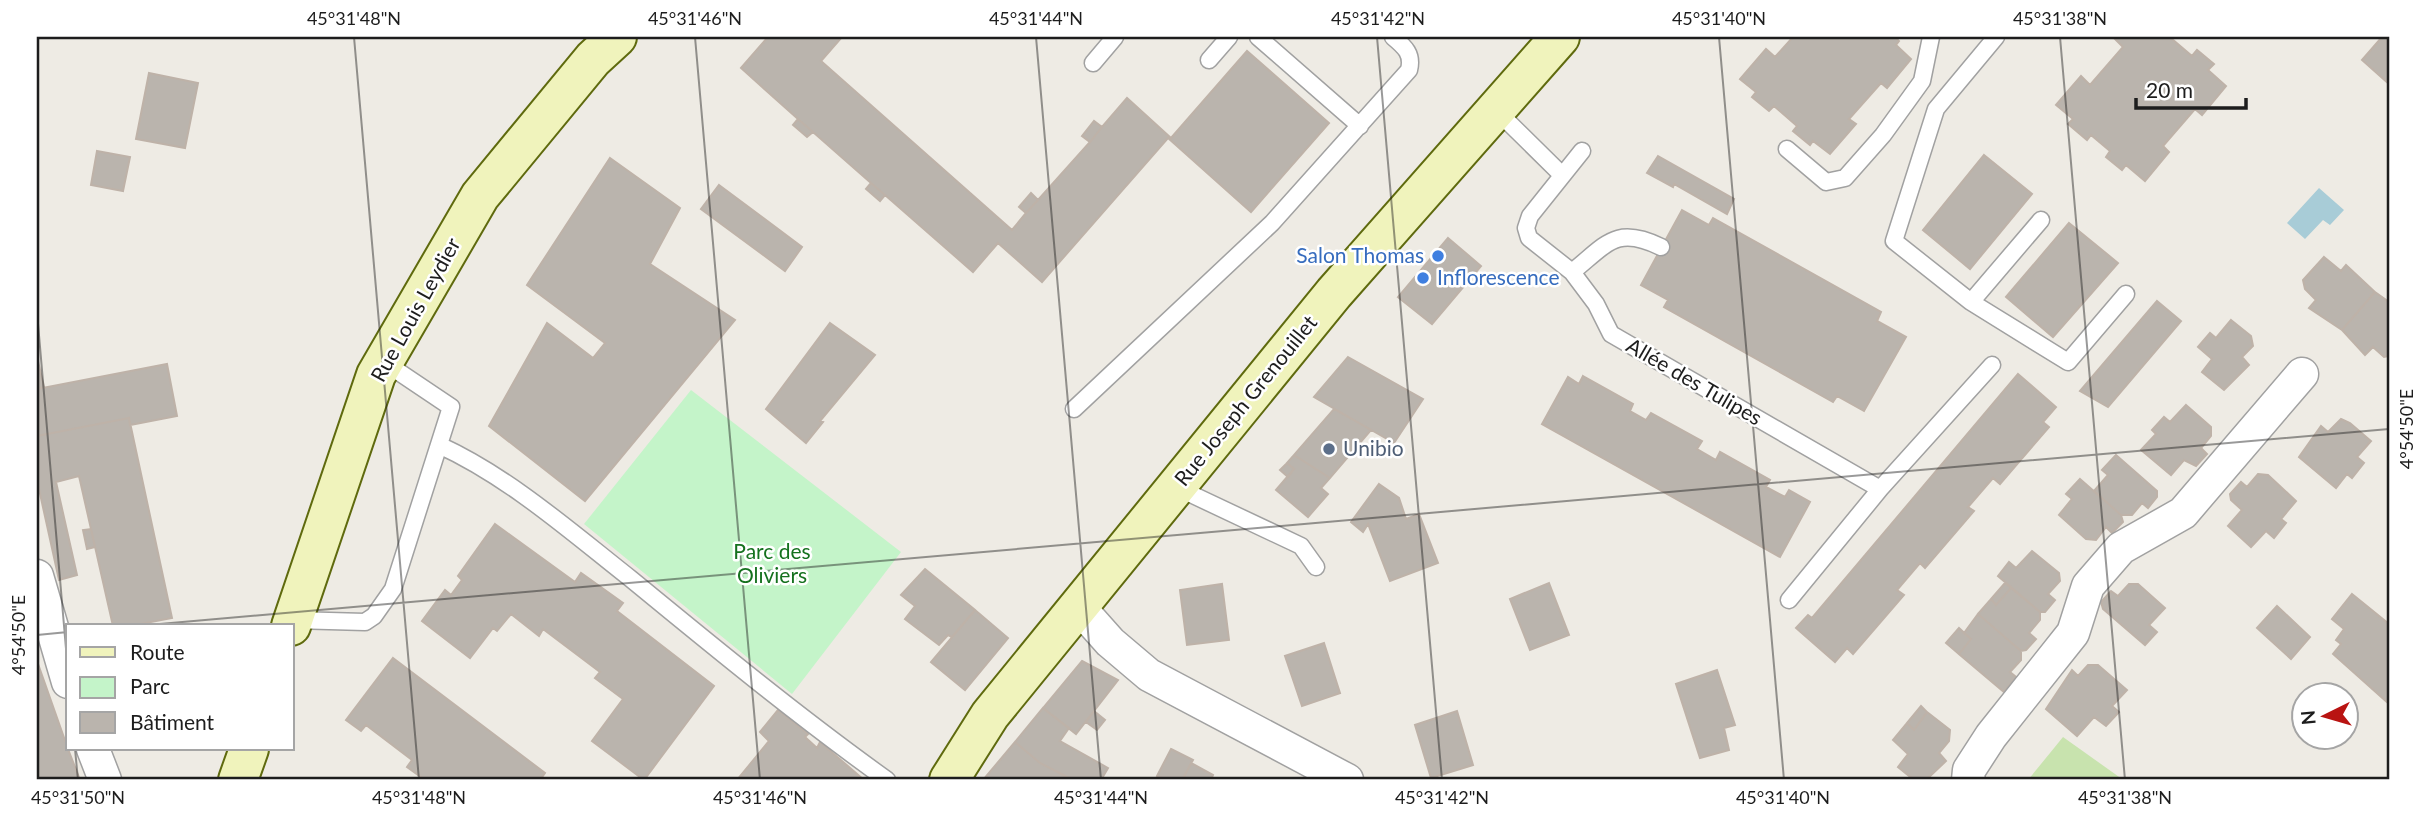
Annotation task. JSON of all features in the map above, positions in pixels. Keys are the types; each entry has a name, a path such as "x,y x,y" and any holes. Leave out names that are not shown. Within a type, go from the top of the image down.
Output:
{"main road":[{"name":"Rue Louis Leydier","path":"292,623 376,375 480,197 593,59 617,37"},
{"name":"Rue Joseph Grenouillet","path":"949,780 990,715 1334,293 1494,108 1560,37"},
{"path":"238,780 249,750"}],"street":[{"path":"1968,780 1969,770 1991,736 2073,633 2088,586 2121,548 2183,513 2302,374"},
{"path":"37,576 66,675"},
{"path":"1078,607 1110,642 1149,675 1347,780"},
{"path":"93,750 105,780"}],"lane":[{"path":"1093,63 1115,37"},
{"path":"1209,60 1229,37"},
{"path":"1258,37 1360,126"},
{"path":"1074,409 1272,223 1409,70 1411,61 1408,50 1393,37"},
{"path":"1787,149 1826,181 1845,178 1883,135 1923,81 1931,37"},
{"path":"1996,37 1936,109 1894,241 1971,302 2068,362 2126,294"},
{"path":"1494,108 1562,175 1582,151"},
{"name":"Allée des Tulipes","path":"1562,175 1530,216 1526,228 1529,238 1572,272 1596,303 1611,334 1880,489"},
{"path":"1971,302 2041,220"},
{"path":"1572,272 1619,236 1640,237 1661,247"},
{"path":"292,623 365,622 374,616 393,589 451,407 384,362"},
{"path":"1789,600 1880,489 1992,365"},
{"path":"439,445 476,462 538,508 818,730 887,780"},
{"path":"1176,486 1300,546 1316,567"}],"green space":[{"name":"Parc des Oliviers","path":"691,390 901,552 792,694 584,524"},
{"path":"2063,737 2122,779 2028,780"}],"water":[{"path":"2319,188 2344,210 2330,225 2323,220 2305,239 2287,223"}],"building":[{"path":"768,37 842,37 821,61 1012,230 1026,213 1019,207 1031,193 1038,200 1090,142 1082,136 1094,121 1102,127 1127,98 1171,138 1247,51 1329,123 1251,212 1168,138 1042,282 998,243 973,272 885,195 880,201 866,189 871,183 813,132 807,137 793,125 798,119 741,68"},
{"path":"1793,37 1895,37 1899,41 1896,45 1911,59 1887,88 1881,83 1849,119 1856,124 1830,154 1813,141 1810,145 1793,131 1797,126 1774,106 1769,111 1752,97 1756,92 1740,79 1766,49 1775,57"},
{"path":"2113,37 2175,37 2172,39 2192,56 2197,50 2214,64 2208,70 2226,86 2202,115 2195,109 2163,146 2169,152 2145,181 2126,165 2122,170 2106,157 2110,151 2091,135 2087,140 2068,124 2073,119 2056,105 2081,76 2090,85 2123,47"},
{"path":"2382,37 2389,37 2389,84 2362,60"},
{"path":"149,73 198,83 185,148 136,139"},
{"path":"798,119 813,132 807,137 793,125"},
{"path":"1094,121 1102,127 1090,142 1082,136"},
{"path":"97,151 130,157 123,191 91,185"},
{"path":"1984,155 2032,194 1970,269 1923,230"},
{"path":"1658,156 1734,199 1727,214 1674,184 1673,187 1647,173"},
{"path":"610,158 680,208 650,264 735,320 585,501 489,426 547,323 593,358 605,343 527,285"},
{"path":"871,183 885,195 880,201 866,189"},
{"path":"719,185 802,247 785,271 701,209"},
{"path":"1031,193 1038,200 1026,213 1019,207"},
{"path":"1682,210 1709,225 1713,218 1881,312 1877,321 1906,337 1864,411 1837,396 1833,402 1664,307 1668,300 1641,285"},
{"path":"2069,223 2118,263 2053,337 2006,297"},
{"path":"1448,238 1481,266 1432,324 1398,297"},
{"path":"2324,257 2341,271 2346,265 2375,292 2342,330 2309,308 2316,300 2305,289 2303,280"},
{"path":"2375,292 2389,302 2389,356 2384,357 2373,347 2365,355 2342,330"},
{"path":"2157,301 2181,321 2108,407 2080,391"},
{"path":"2231,320 2251,336 2253,346 2242,357 2249,365 2224,390 2202,372 2212,359 2198,347 2210,333 2216,338"},
{"path":"830,323 875,355 820,421 823,422 806,443 766,409"},
{"path":"37,357 44,387 37,389"},
{"path":"1348,357 1423,399 1394,443 1314,397"},
{"path":"167,364 177,416 130,425 129,418 37,436 37,389"},
{"path":"2018,374 2056,407 2043,422 2049,427 2000,484 1993,478 1968,507 1974,511 1925,568 1920,563 1897,590 1904,595 1853,654 1847,648 1835,662 1796,628 1808,615 1812,618"},
{"path":"1583,376 1633,404 1630,411 1646,420 1651,413 1702,441 1697,449 1716,460 1720,452 1770,480 1766,487 1785,497 1789,490 1810,502 1780,557 1542,424 1568,377 1579,384"},
{"path":"2186,405 2211,427 2211,436 2201,448 2207,454 2196,466 2184,460 2171,475 2141,450 2156,434 2152,430 2164,417 2170,422"},
{"path":"1334,409 1371,430 1330,478 1294,455"},
{"path":"129,418 172,618 140,624 113,624 79,476 56,482 77,575 59,580 37,480 37,436"},
{"path":"2341,419 2371,441 2357,457 2364,463 2352,478 2347,474 2336,488 2299,457 2321,426 2328,432"},
{"path":"1294,455 1330,478 1321,488 1328,494 1308,517 1276,490 1294,469 1287,463"},
{"path":"2116,455 2157,491 2157,497 2148,508 2142,503 2132,515 2121,515 2094,491 2108,475 2102,470"},
{"path":"1287,463 1294,469 1288,477 1280,470"},
{"path":"2258,474 2268,475 2296,501 2281,519 2286,523 2274,538 2266,531 2251,547 2228,526 2242,510 2231,500 2230,494 2241,482 2247,487"},
{"path":"2080,479 2121,515 2123,522 2112,533 2106,527 2096,540 2086,539 2059,515 2072,499 2066,494"},
{"path":"1379,484 1399,498 1406,519 1419,514 1438,563 1390,581 1368,524 1363,532 1351,522"},
{"path":"495,524 575,582 581,573 623,603 617,611 714,686 644,780 592,741 623,699 595,678 600,672 543,629 539,636 511,614 497,631 493,628 470,658 422,621 445,590 451,595 462,580 458,576"},
{"path":"91,529 95,547 87,549 83,530"},
{"path":"2032,551 2059,573 2060,581 2048,594 2055,600 2045,612 2040,612 1998,576 2009,562 2016,568"},
{"path":"925,569 975,610 952,637 948,635 939,645 905,619 915,606 901,595"},
{"path":"1549,583 1569,635 1530,650 1510,599"},
{"path":"2005,583 2011,588 1996,605 1991,599"},
{"path":"1222,584 1229,640 1187,645 1180,590"},
{"path":"2129,584 2138,584 2165,608 2149,625 2157,632 2145,645 2103,609 2101,602 2111,591 2118,596"},
{"path":"2011,588 2040,612 2040,620 2029,633 2036,639 2026,650 2021,651 1978,614 1991,599 1996,605"},
{"path":"2352,594 2389,624 2388,703 2333,654 2341,644 2336,640 2344,629 2332,619"},
{"path":"2277,606 2310,637 2291,659 2257,628"},
{"path":"975,610 1008,638 965,690 931,662"},
{"path":"1978,614 2021,651 2021,660 2010,672 2016,677 2004,692 1959,654 1971,639 1964,633"},
{"path":"1959,628 1971,639 1959,654 1946,643"},
{"path":"1324,643 1340,693 1302,706 1285,656"},
{"path":"393,658 545,773 540,780 425,780 407,767 412,760 366,725 361,731 346,720"},
{"path":"37,661 66,750 68,750 80,780 37,780"},
{"path":"1082,661 1118,680 1076,734 1043,708"},
{"path":"2088,665 2098,665 2127,690 2112,706 2119,712 2106,726 2094,717 2077,736 2046,709 2072,670 2078,676"},
{"path":"1717,670 1735,725 1724,728 1729,750 1700,758 1676,684"},
{"path":"1921,706 1927,712 1914,730 1907,723"},
{"path":"1043,708 1069,728 1060,741 1108,768 1101,780 1073,780 1040,763 1015,742"},
{"path":"778,710 808,734 805,737 817,748 820,742 864,780 737,780 769,741 760,732"},
{"path":"1094,711 1105,720 1097,730 1086,722"},
{"path":"1457,711 1473,765 1431,778 1415,725"},
{"path":"1927,712 1950,730 1949,741 1939,753 1946,761 1926,780 1914,780 1898,767 1908,754 1893,740 1907,723 1914,730"},
{"path":"1015,742 1040,763 1073,780 983,780"},
{"path":"1171,749 1193,760 1182,780 1166,780 1157,776"},
{"path":"1191,763 1213,775 1211,780 1183,779"}],"place":[{"name":"Salon Thomas","path":"1438,256"},
{"name":"Inflorescence","path":"1423,278"},
{"name":"Unibio","path":"1329,449"}]}
